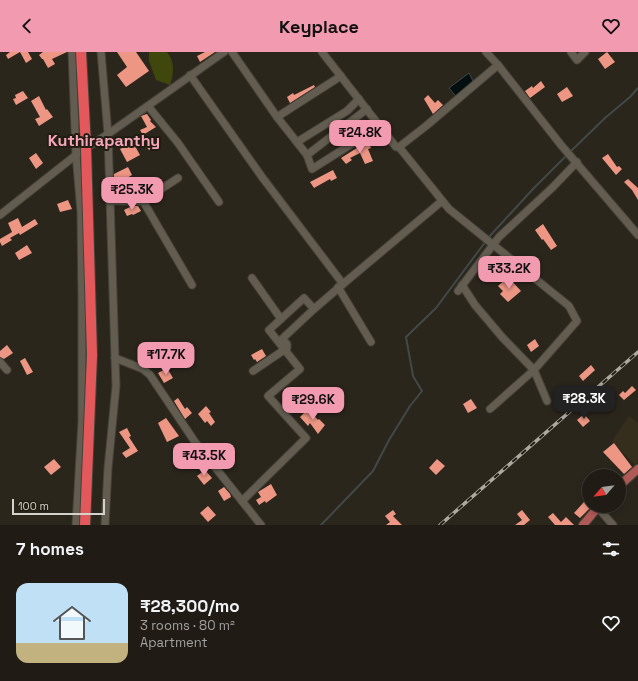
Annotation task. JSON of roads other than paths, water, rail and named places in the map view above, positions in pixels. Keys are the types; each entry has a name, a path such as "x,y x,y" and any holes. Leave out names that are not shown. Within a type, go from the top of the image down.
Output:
{"highway":[{"path":"81,52 86,148 92,355 85,525"}],"main road":[{"path":"626,480 638,469"},
{"path":"582,525 593,513"}],"street":[{"path":"72,52 80,212 82,301 82,422 76,525"},
{"path":"101,52 108,134 116,386 108,468 105,525"},
{"path":"0,215 76,155 224,52"},
{"path":"232,52 307,155 312,169 380,126"},
{"path":"322,52 396,147 399,147 449,209 569,306 577,321 534,370 490,409"},
{"path":"486,52 561,145 637,231"},
{"path":"571,52 577,60 585,52"},
{"path":"399,147 498,65"},
{"path":"190,75 341,286 371,342"},
{"path":"278,117 341,76"},
{"path":"297,142 347,111 359,99"},
{"path":"148,106 178,143 219,202"},
{"path":"307,155 367,109"},
{"path":"547,401 534,370 502,337 460,288 499,237 552,188 576,162"},
{"path":"110,201 143,200 178,178"},
{"path":"143,200 192,285"},
{"path":"254,371 288,346 282,339 314,309 442,200"},
{"path":"252,278 281,319"},
{"path":"242,501 306,438 268,396 300,369 269,330 304,298 314,309"},
{"path":"115,358 143,369 150,375 195,442 261,525"},
{"path":"0,362 7,370"},
{"path":"603,513 613,525"}],"waterway":[{"path":"570,152 638,88"},
{"path":"488,238 567,155"},
{"path":"321,525 373,471 389,440 410,406 422,391 413,376 406,337 436,308 486,241"}],"railway":[{"path":"440,525 638,352"}],"district":[{"name":"Kuthirapanthy","path":"104,140"}]}
